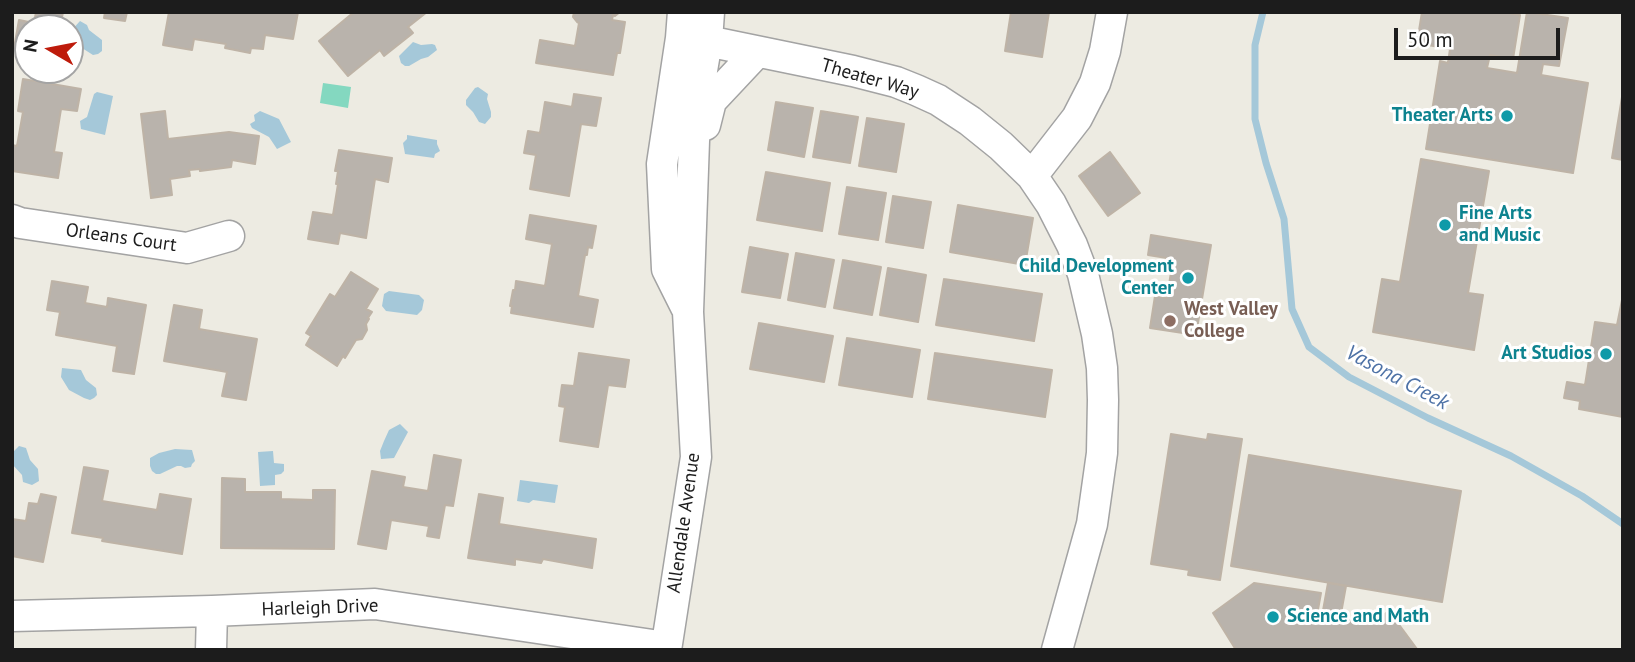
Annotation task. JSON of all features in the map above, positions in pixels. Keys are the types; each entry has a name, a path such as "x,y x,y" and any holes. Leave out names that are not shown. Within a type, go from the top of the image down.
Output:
{"street":[{"path":"1032,176 1077,118 1095,83 1105,51 1112,12"},
{"name":"Theater Way","path":"695,26 757,51 896,82 938,100 1001,146 1032,176 1051,204 1083,274 1097,334 1103,400 1102,453 1093,512 1057,650"},
{"name":"Allendale Avenue","path":"666,649 696,457 688,312 694,177 695,26"},
{"name":"Allendale Avenue","path":"688,312 667,269 662,164 695,26"},
{"path":"694,177 711,101 757,51"},
{"name":"Orleans Court","path":"12,220 187,248 229,236"},
{"name":"Harleigh Drive","path":"12,616 375,604 666,649"},
{"path":"211,650 212,611"}],"green space":[{"path":"323,83 351,87 348,108 320,103"}],"water":[{"path":"84,23 102,40 102,51 93,55 84,49"},
{"path":"413,42 435,45 437,50 428,57 405,66 399,56"},
{"path":"478,87 488,94 491,117 485,124 479,122 466,105 466,100"},
{"path":"97,92 113,96 105,135 81,129 80,121 87,117"},
{"path":"260,111 279,119 291,142 277,149 269,137 252,128 250,124 255,121 254,115"},
{"path":"407,135 437,140 440,151 434,158 405,154 403,143"},
{"path":"389,291 419,295 424,300 422,310 417,315 386,311 382,306 384,294"},
{"path":"62,368 81,370 86,380 96,388 97,395 90,400 69,390 61,377"},
{"path":"400,424 408,432 394,458 381,459 380,451 389,430"},
{"path":"19,446 26,448 30,460 38,469 39,481 32,485 23,482 22,475 12,464 12,453"},
{"path":"175,449 192,450 195,461 191,467 177,466 160,474 152,471 150,458"},
{"path":"273,451 274,463 284,464 284,471 275,475 275,485 260,486 258,452"},
{"path":"520,480 558,485 555,503 517,501"}],"building":[{"path":"36,12 63,12 63,14"},
{"path":"105,12 127,12 125,21 104,18"},
{"path":"169,12 298,12 293,39 265,35 263,49 251,48 250,53 225,48 226,44 194,39 192,50 163,45"},
{"path":"354,12 427,12 408,27 413,33 384,56 380,50 348,76 319,41"},
{"path":"574,12 620,12 613,15 612,20 625,22 613,75 536,63 540,40 575,46 579,23 573,17"},
{"path":"1011,12 1049,12 1042,57 1005,51"},
{"name":"Theater Arts","path":"1422,12 1504,12 1520,15 1513,59 1490,55 1487,68 1517,73 1527,12 1568,18 1559,66 1543,64 1541,75 1588,83 1573,173 1426,149 1440,61 1448,63 1450,49 1417,43"},
{"path":"22,84 52,84 81,89 77,111 61,109 54,152 62,153 58,178 12,171 12,145 17,146 23,112 18,111"},
{"path":"1623,91 1623,160 1612,158"},
{"path":"574,94 601,98 596,126 581,124 569,196 530,189 536,155 524,153 528,131 540,133 545,102 572,107"},
{"path":"776,102 813,108 804,157 768,150"},
{"path":"165,111 168,139 229,132 259,136 255,164 232,160 231,167 189,170 190,176 170,179 172,195 151,198 141,114"},
{"path":"821,111 858,117 850,163 813,157"},
{"path":"867,118 904,124 896,172 859,166"},
{"path":"339,150 392,158 388,182 375,179 366,238 340,233 338,244 308,239 313,212 333,215 338,184 338,171 335,171"},
{"path":"1110,152 1140,193 1108,216 1079,176"},
{"name":"Fine Arts and Music","path":"1421,159 1489,171 1468,293 1483,295 1474,350 1373,332 1382,279 1400,282"},
{"path":"766,172 830,183 822,231 757,220"},
{"path":"847,187 886,193 878,240 839,234"},
{"path":"893,196 931,202 923,248 886,242"},
{"path":"958,205 1033,218 1025,265 950,252"},
{"path":"530,215 596,226 592,248 588,247 585,255 578,296 598,300 593,327 511,313 516,281 545,286 552,244 526,239"},
{"name":"Child Development Center","path":"1151,235 1211,245 1196,335 1150,328 1155,296 1167,298 1173,259 1148,255"},
{"path":"750,247 788,254 780,298 742,292"},
{"path":"796,253 834,260 825,307 788,300"},
{"path":"843,260 881,267 872,315 834,308"},
{"path":"888,268 926,275 918,322 880,315"},
{"path":"351,272 378,289 366,309 372,312 366,324 367,330 337,366 306,345 311,336 306,333 330,294 335,297"},
{"path":"944,279 1042,294 1034,341 936,325"},
{"path":"52,281 88,287 85,303 107,307 108,298 146,305 134,374 113,371 117,346 56,335 60,312 47,310"},
{"name":"Art Studios","path":"1622,300 1623,417 1579,409 1580,401 1564,398 1567,382 1585,385 1595,322 1617,325"},
{"path":"174,305 202,310 199,329 257,339 246,400 222,396 227,372 164,361"},
{"path":"759,323 833,336 824,382 750,369"},
{"path":"847,338 920,350 912,397 839,385"},
{"path":"579,353 629,360 625,387 608,385 598,447 560,441 565,407 559,406 562,385 574,386"},
{"path":"935,353 1052,370 1045,417 928,399"},
{"path":"1171,434 1207,440 1208,434 1242,439 1220,580 1188,575 1189,570 1151,564"},
{"path":"434,455 461,460 453,506 445,505 439,538 427,536 429,526 391,520 386,549 358,544 372,471 405,477 403,487 428,491"},
{"path":"1249,455 1461,491 1442,602 1231,566"},
{"path":"84,467 108,471 102,501 157,510 160,494 191,499 182,554 102,541 103,538 72,533"},
{"path":"222,478 245,479 245,492 281,492 281,499 313,500 313,490 335,490 334,549 221,548"},
{"path":"41,494 56,497 43,562 12,556 12,519 26,521 29,503 38,504"},
{"path":"479,494 503,498 499,524 596,539 592,568 543,559 541,563 515,559 515,565 468,558"},
{"name":"Science and Math","path":"1254,583 1321,593 1317,615 1370,624 1389,611 1417,649 1236,650 1213,613"},
{"path":"1328,583 1346,586 1340,619 1322,616"}],"waterway":[{"name":"Vasona Creek","path":"1263,12 1255,45 1255,119 1284,219 1292,309 1309,347 1349,377 1428,418 1511,456 1582,496 1623,524"}],"place":[{"name":"Theater Arts","path":"1507,116"},
{"name":"Fine Arts and Music","path":"1445,225"},
{"name":"Child Development Center","path":"1188,278"},
{"name":"West Valley College","path":"1170,321"},
{"name":"Art Studios","path":"1606,354"},
{"name":"Science and Math","path":"1273,617"}]}
